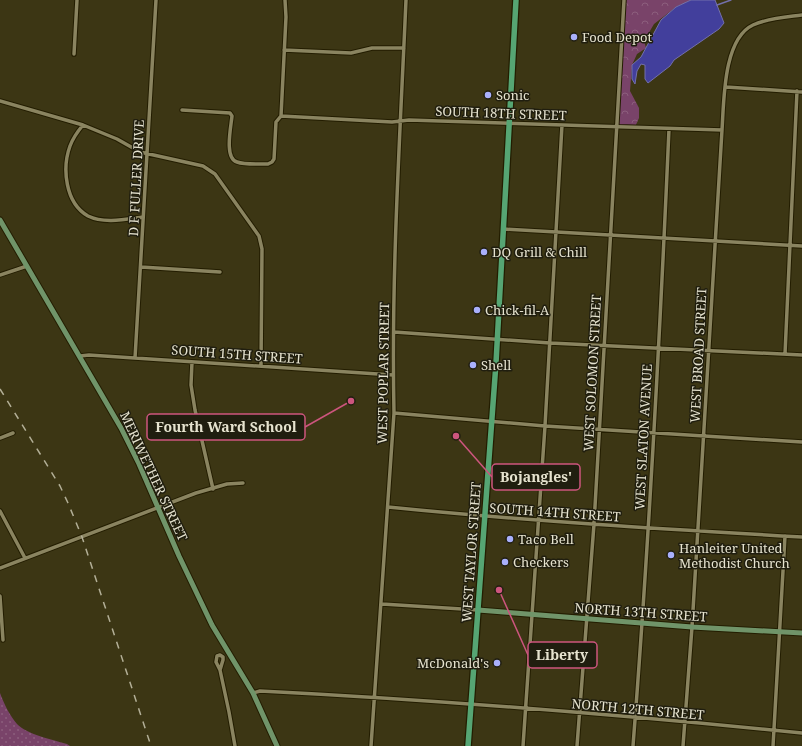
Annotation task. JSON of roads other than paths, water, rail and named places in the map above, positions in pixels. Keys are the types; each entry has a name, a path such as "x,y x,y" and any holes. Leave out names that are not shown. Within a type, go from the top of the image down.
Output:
{"main road":[{"name":"WEST TAYLOR STREET","path":"468,746 492,421 516,0"}],"street":[{"path":"74,54 77,0"},
{"name":"D F FULLER DRIVE","path":"135,358 156,0"},
{"path":"182,110 230,114 232,116 229,152 231,158 236,162 268,164 272,162 274,159 276,122 281,116 286,17 285,0"},
{"name":"WEST POPLAR STREET","path":"371,746 394,413 396,236 406,0"},
{"name":"WEST SOLOMON STREET","path":"578,746 594,524 624,0"},
{"name":"WEST BROAD STREET","path":"683,746 692,626 722,130 731,54 736,41 742,33 754,25 774,19 802,15"},
{"path":"284,50 351,53 372,48 404,48"},
{"path":"726,87 802,92"},
{"path":"785,354 797,91"},
{"path":"0,101 83,125 140,152 203,166 216,174 259,236 262,249 261,366"},
{"name":"SOUTH 18TH STREET","path":"281,116 392,122 409,120 722,130"},
{"path":"83,125 76,132 70,146 67,162 67,177 70,194 77,207 89,216 101,220 118,220 143,217"},
{"path":"523,746 545,426 562,125"},
{"name":"WEST SLATON AVENUE","path":"633,746 648,528 669,129"},
{"name":"MERIWETHER STREET","path":"0,220 121,428 212,625 253,693 277,746"},
{"path":"503,229 802,246"},
{"path":"0,275 27,266"},
{"path":"141,267 220,272"},
{"path":"394,332 550,342 802,355"},
{"name":"SOUTH 15TH STREET","path":"80,356 89,355 394,375"},
{"path":"192,362 191,385 195,410 213,489"},
{"path":"394,413 545,426 802,442"},
{"path":"0,438 13,433"},
{"path":"0,568 185,497 227,484 244,483"},
{"name":"SOUTH 14TH STREET","path":"388,508 539,521 697,532 802,537"},
{"path":"0,511 25,558"},
{"path":"773,746 785,536"},
{"path":"0,596 3,640"},
{"path":"382,604 478,610"},
{"name":"NORTH 13TH STREET","path":"478,610 802,633"},
{"path":"220,670 235,746"},
{"name":"NORTH 12TH STREET","path":"253,693 260,691 375,697 580,714 635,717 684,723 802,733"}],"waterway":[{"path":"717,5 731,0"}],"railway":[{"path":"0,389 60,486 68,503 82,537 151,746"}],"place":[{"name":"Food Depot","path":"574,37"},
{"name":"Sonic","path":"488,95"},
{"name":"DQ Grill & Chill","path":"484,252"},
{"name":"Chick-fil-A","path":"477,310"},
{"name":"Shell","path":"473,365"},
{"name":"Fourth Ward School","path":"351,401"},
{"name":"Bojangles'","path":"456,436"},
{"name":"Taco Bell","path":"510,539"},
{"name":"Hanleiter United Methodist Church","path":"671,555"},
{"name":"Checkers","path":"505,562"},
{"name":"Liberty","path":"499,590"},
{"name":"McDonald's","path":"497,663"}]}
